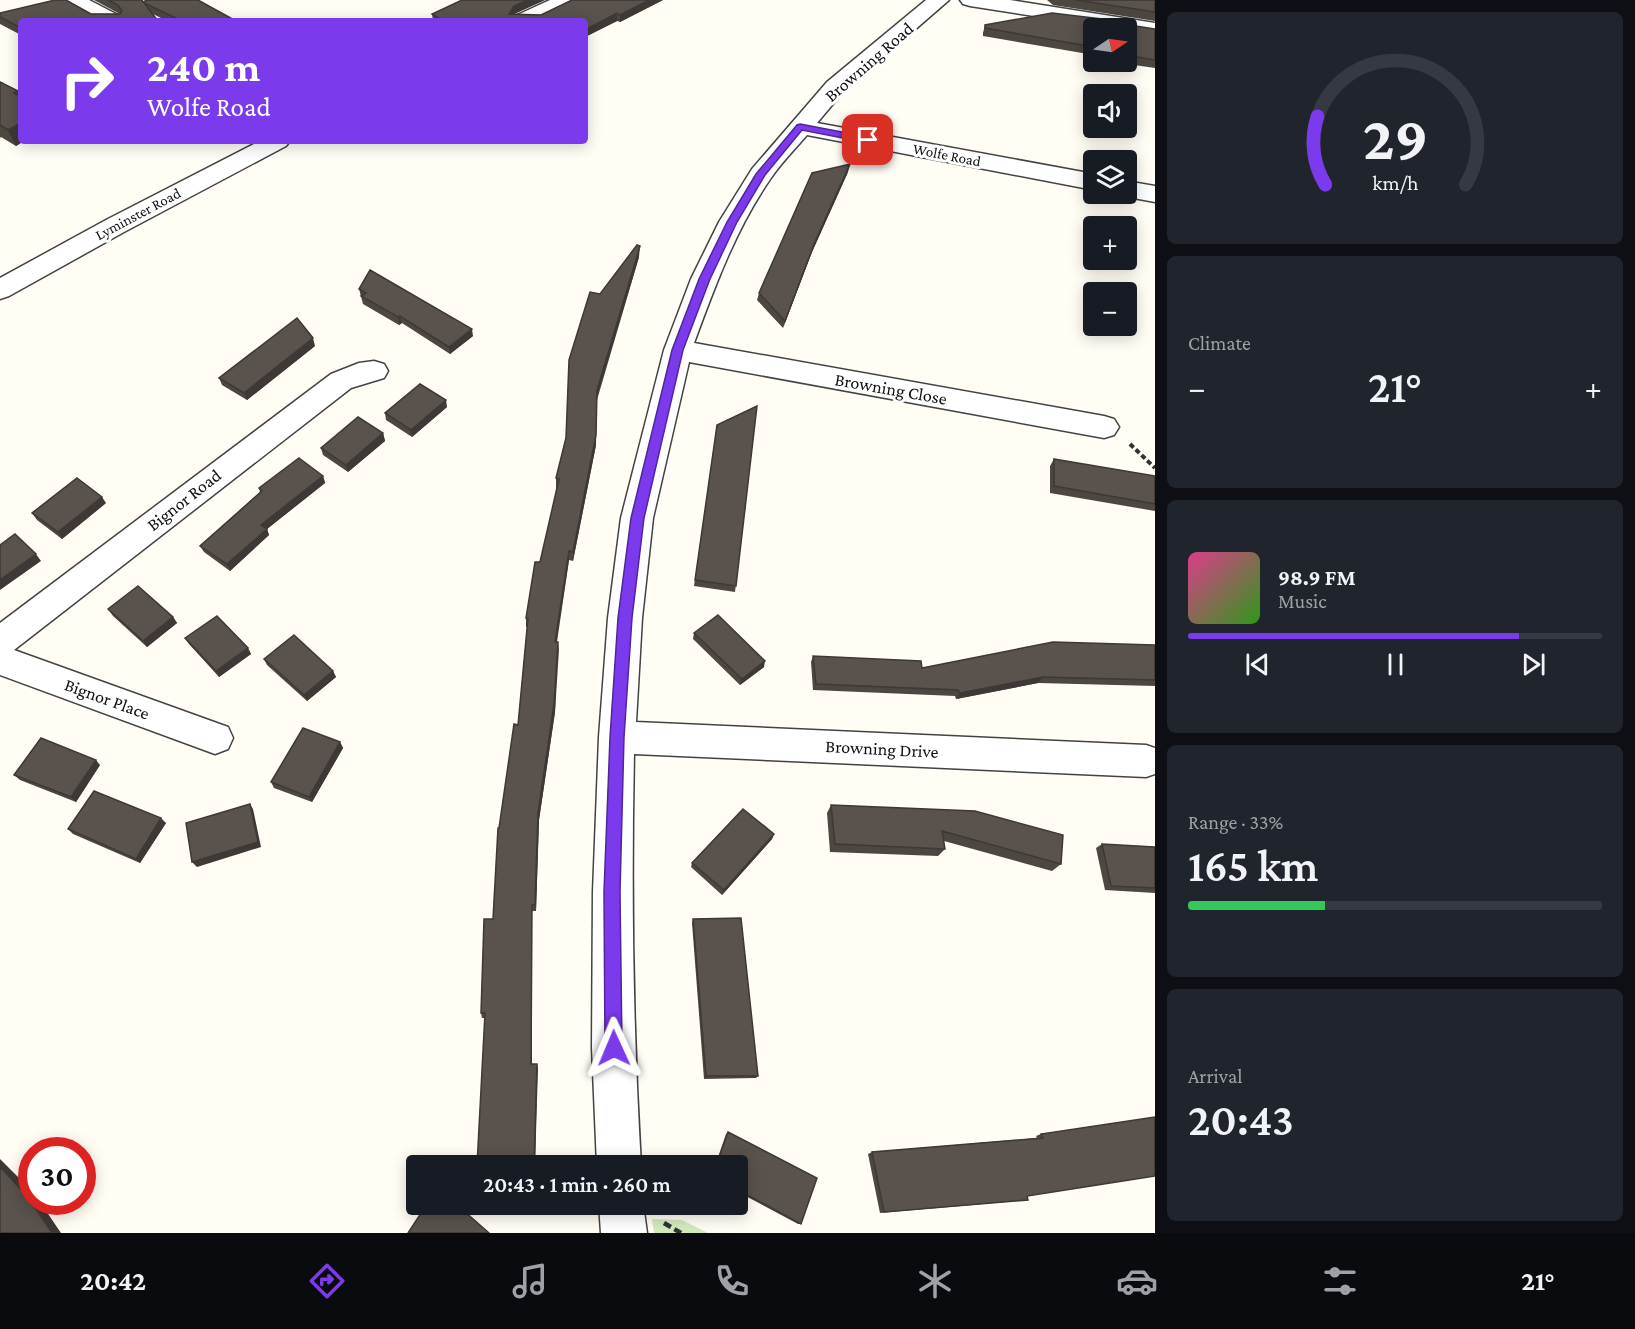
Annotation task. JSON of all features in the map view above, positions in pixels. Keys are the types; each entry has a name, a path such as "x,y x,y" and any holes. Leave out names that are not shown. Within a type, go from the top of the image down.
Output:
{"street":[{"path":"73,0 106,18"},
{"path":"529,18 567,0"},
{"name":"Browning Road","path":"619,1155 614,1048 612,892 617,737 625,618 637,518 678,350 704,279 732,222 761,174 836,87 939,0"},
{"path":"970,0 1155,29"},
{"name":"Wolfe Road","path":"800,127 1083,180"},
{"name":"Lyminster Road","path":"0,290 115,226 272,144"},
{"path":"1137,191 1155,194"},
{"name":"Browning Close","path":"678,350 1104,427"},
{"name":"Bignor Road","path":"0,642 341,381 359,373 374,371"},
{"name":"Bignor Place","path":"0,660 215,738"},
{"name":"Browning Drive","path":"617,737 1146,761"},
{"path":"622,1215 624,1233"}],"green space":[{"path":"652,1219 682,1220 708,1233 654,1233"}],"building":[{"path":"55,0 66,0 91,14 120,14 122,11 118,5 108,0 142,0 143,2 147,0 198,0 231,18 176,18 144,3 156,18 18,18 18,26 0,17 0,13"},
{"path":"462,0 527,0 514,6 509,14 541,15 572,0 649,0 588,28 588,18 438,18 432,14"},
{"path":"1076,0 1155,0 1155,12"},
{"path":"1052,13 1094,18 1083,18 1083,45 985,28 985,25"},
{"path":"1137,26 1155,29 1155,60 1137,57"},
{"path":"0,82 18,91 14,93 18,95 18,125 8,130 0,125"},
{"path":"850,164 814,244 785,321 759,293 812,173"},
{"path":"637,245 640,246 597,390 596,435 573,552 569,551 555,642 558,642 554,704 538,813 535,905 532,905 531,1064 537,1064 534,1155 478,1155 485,1013 481,1013 484,919 493,919 498,828 514,724 518,725 528,618 526,618 535,562 540,562 566,438 569,360 590,292 600,294"},
{"path":"370,270 472,329 449,347 400,316 398,317 361,296 366,293 359,289"},
{"path":"297,318 313,338 244,393 219,378"},
{"path":"420,384 446,400 411,430 385,413"},
{"path":"757,406 736,586 695,580 717,425"},
{"path":"358,417 383,433 346,465 321,448"},
{"path":"299,458 323,476 261,525 267,529 227,564 200,546 262,491 259,488"},
{"path":"1054,459 1155,476 1155,504 1054,486"},
{"path":"77,478 102,497 58,532 32,513"},
{"path":"15,534 36,554 0,580 0,545"},
{"path":"138,586 173,617 143,641 108,609"},
{"path":"718,615 765,661 742,679 694,633"},
{"path":"217,616 248,648 216,671 185,638"},
{"path":"294,635 333,671 304,695 264,659"},
{"path":"1053,642 1155,645 1155,680 1043,677 960,693 958,690 816,684 813,656 921,661 922,668"},
{"path":"303,728 340,742 309,797 271,782"},
{"path":"41,738 96,760 71,797 14,775"},
{"path":"94,791 161,818 136,859 68,829"},
{"path":"250,804 258,842 192,862 186,823"},
{"path":"831,805 975,811 1063,835 1061,864 942,831 945,849 835,844"},
{"path":"743,809 774,834 724,890 692,863"},
{"path":"1102,844 1155,847 1155,888 1111,886"},
{"path":"741,918 758,1076 706,1076 693,919"},
{"path":"1155,1117 1155,1176 1027,1196 1028,1200 884,1212 872,1152 1043,1138 1041,1134"},
{"path":"728,1132 817,1178 801,1224 748,1195 748,1155 720,1155"},
{"path":"0,1167 18,1186 18,1215 40,1215 52,1233 0,1233"},
{"path":"420,1215 469,1215 489,1233 408,1233"}],"route":[{"path":"614,1048 612,892 617,737 625,618 637,518 678,350 704,279 732,222 761,174 800,127 868,140"}]}
